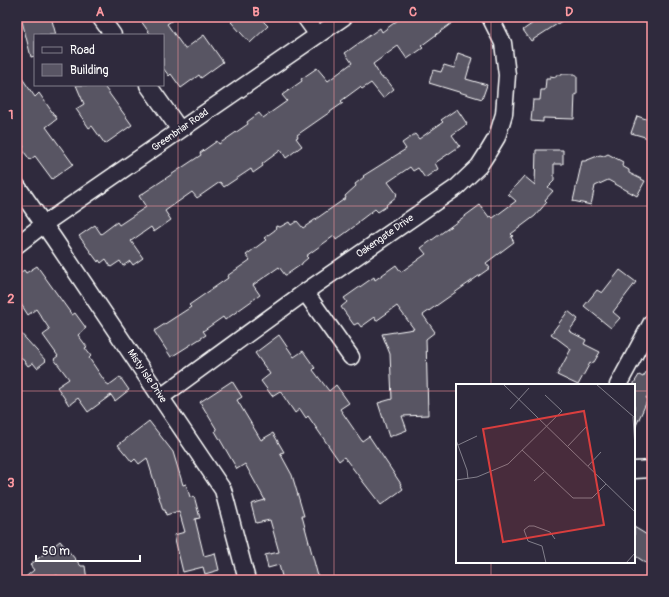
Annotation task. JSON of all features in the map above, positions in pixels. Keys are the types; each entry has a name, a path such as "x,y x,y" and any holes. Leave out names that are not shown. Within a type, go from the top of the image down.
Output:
{"street":[{"path":"100,17 112,34"},
{"path":"305,17 318,35"},
{"name":"Greenbriar Road","path":"17,245 44,224 344,17"},
{"name":"Oakengate Drive","path":"161,397 305,292 457,187 479,166 497,137 504,114 507,75 503,43 490,17"},
{"path":"149,86 180,130"},
{"name":"Misty Isle Drive","path":"17,186 223,490 247,580"},
{"path":"305,292 351,356"},
{"path":"619,384 652,322"},
{"path":"635,470 652,469"}],"building":[{"path":"21,17 51,17 56,34 34,34 34,56 31,57"},
{"path":"138,17 177,17 167,24 185,49 204,35 223,62 201,78 199,75 181,88 171,74 169,76 164,69 164,34 150,34"},
{"path":"237,17 259,17 268,26 250,43 231,22"},
{"path":"402,17 460,17 421,46 423,48 407,59 398,46 373,64 381,77 387,80 394,89 383,98 371,83 362,89 360,87 341,101 343,103 297,135 298,137 296,138 302,146 286,158 281,150 262,164 263,166 253,173 251,169 224,187 220,182 197,198 192,192 165,211 171,220 154,232 151,227 131,241 143,258 133,265 130,261 123,266 120,261 111,267 106,259 101,263 99,260 98,262 79,236 95,225 101,234 117,222 119,225 146,207 139,196 201,155 200,153 217,141 219,144 248,124 247,122 259,113 263,118 287,101 282,95 317,68 328,81 352,63 345,53 380,28 382,32"},
{"path":"530,17 568,17 531,41 523,30 533,23"},
{"path":"458,53 472,58 466,79 487,85 482,99 429,83 433,70 441,72 444,65 454,68"},
{"path":"17,71 35,97 39,93 57,119 46,127 73,164 52,179 35,156 30,160 22,149 24,147 17,137"},
{"path":"575,74 575,76 577,76 577,95 575,94 574,119 543,118 543,122 531,121 533,100 540,100 541,90 545,90 546,79 550,79 550,76 556,77 556,75"},
{"path":"76,86 104,86 132,125 105,144 92,126 89,128 76,109 84,104"},
{"path":"457,109 467,124 452,135 460,146 435,163 438,169 425,178 418,168 413,171 410,167 388,182 397,196 386,205 387,206 378,212 375,209 336,240 334,236 306,256 308,258 302,264 286,275 279,267 253,285 260,295 225,320 223,317 203,331 206,335 171,357 154,331 191,307 189,305 228,278 227,276 250,260 246,255 266,240 264,238 275,230 276,226 280,227 289,222 291,225 297,221 303,228 346,198 345,196 356,186 355,184 364,177 363,176 406,149 402,143 415,134 419,139 443,122 441,120"},
{"path":"637,116 652,121 652,139 631,133"},
{"path":"536,150 563,150 563,164 554,164 554,181 548,187 553,191 545,200 547,202 535,216 511,234 514,242 486,263 490,268 423,315 435,332 426,339 428,415 402,416 407,430 389,437 378,403 392,399 390,354 382,334 414,329 397,306 376,321 375,317 361,327 358,323 354,325 341,307 347,302 344,298 374,277 375,280 396,265 401,272 426,254 421,248 480,205 489,217 491,216 493,218 516,201 508,194 524,176 535,185"},
{"path":"608,154 623,162 622,166 629,170 629,173 645,181 637,196 608,180 595,186 591,205 573,201 582,161"},
{"path":"37,266 72,315 75,313 86,328 78,335 87,347 85,348 91,356 89,358 106,383 109,385 120,377 129,390 115,401 111,395 88,412 78,398 69,405 57,387 69,379 54,359 58,356 43,335 50,330 36,309 28,315 17,298 17,275 24,270 26,273"},
{"path":"620,270 636,282 613,312 620,318 611,328 584,306 597,290 602,293"},
{"path":"568,311 578,319 569,331 586,340 584,344 600,352 594,362 592,364 590,363 579,384 557,375 571,349 551,334"},
{"path":"17,329 46,361 37,368 33,363 28,366 17,352"},
{"path":"279,335 294,357 303,351 315,368 313,370 329,391 336,385 349,403 340,409 362,441 369,436 401,484 403,489 381,505 344,457 339,461 308,416 306,418 300,409 295,413 280,391 272,396 261,381 270,374 255,353"},
{"path":"652,363 652,389 646,398 648,399 635,428 634,383 639,375 643,377"},
{"path":"232,381 242,397 237,400 261,440 273,433 284,452 280,453 292,475 304,516 302,516 319,580 283,580 279,565 268,568 265,555 279,552 270,520 256,523 251,504 265,500 245,464 237,469 215,431 217,430 200,402"},
{"path":"149,421 173,452 183,485 186,484 190,497 194,496 200,518 195,519 204,556 215,553 219,570 205,574 203,567 183,572 174,535 185,532 179,511 166,515 165,510 163,510 147,458 139,464 135,459 132,462 118,445"},
{"path":"635,528 652,538 652,567 635,556"},
{"path":"60,541 81,566 85,566 87,580 60,580 57,575 51,580 22,580 34,570 30,565"}]}
